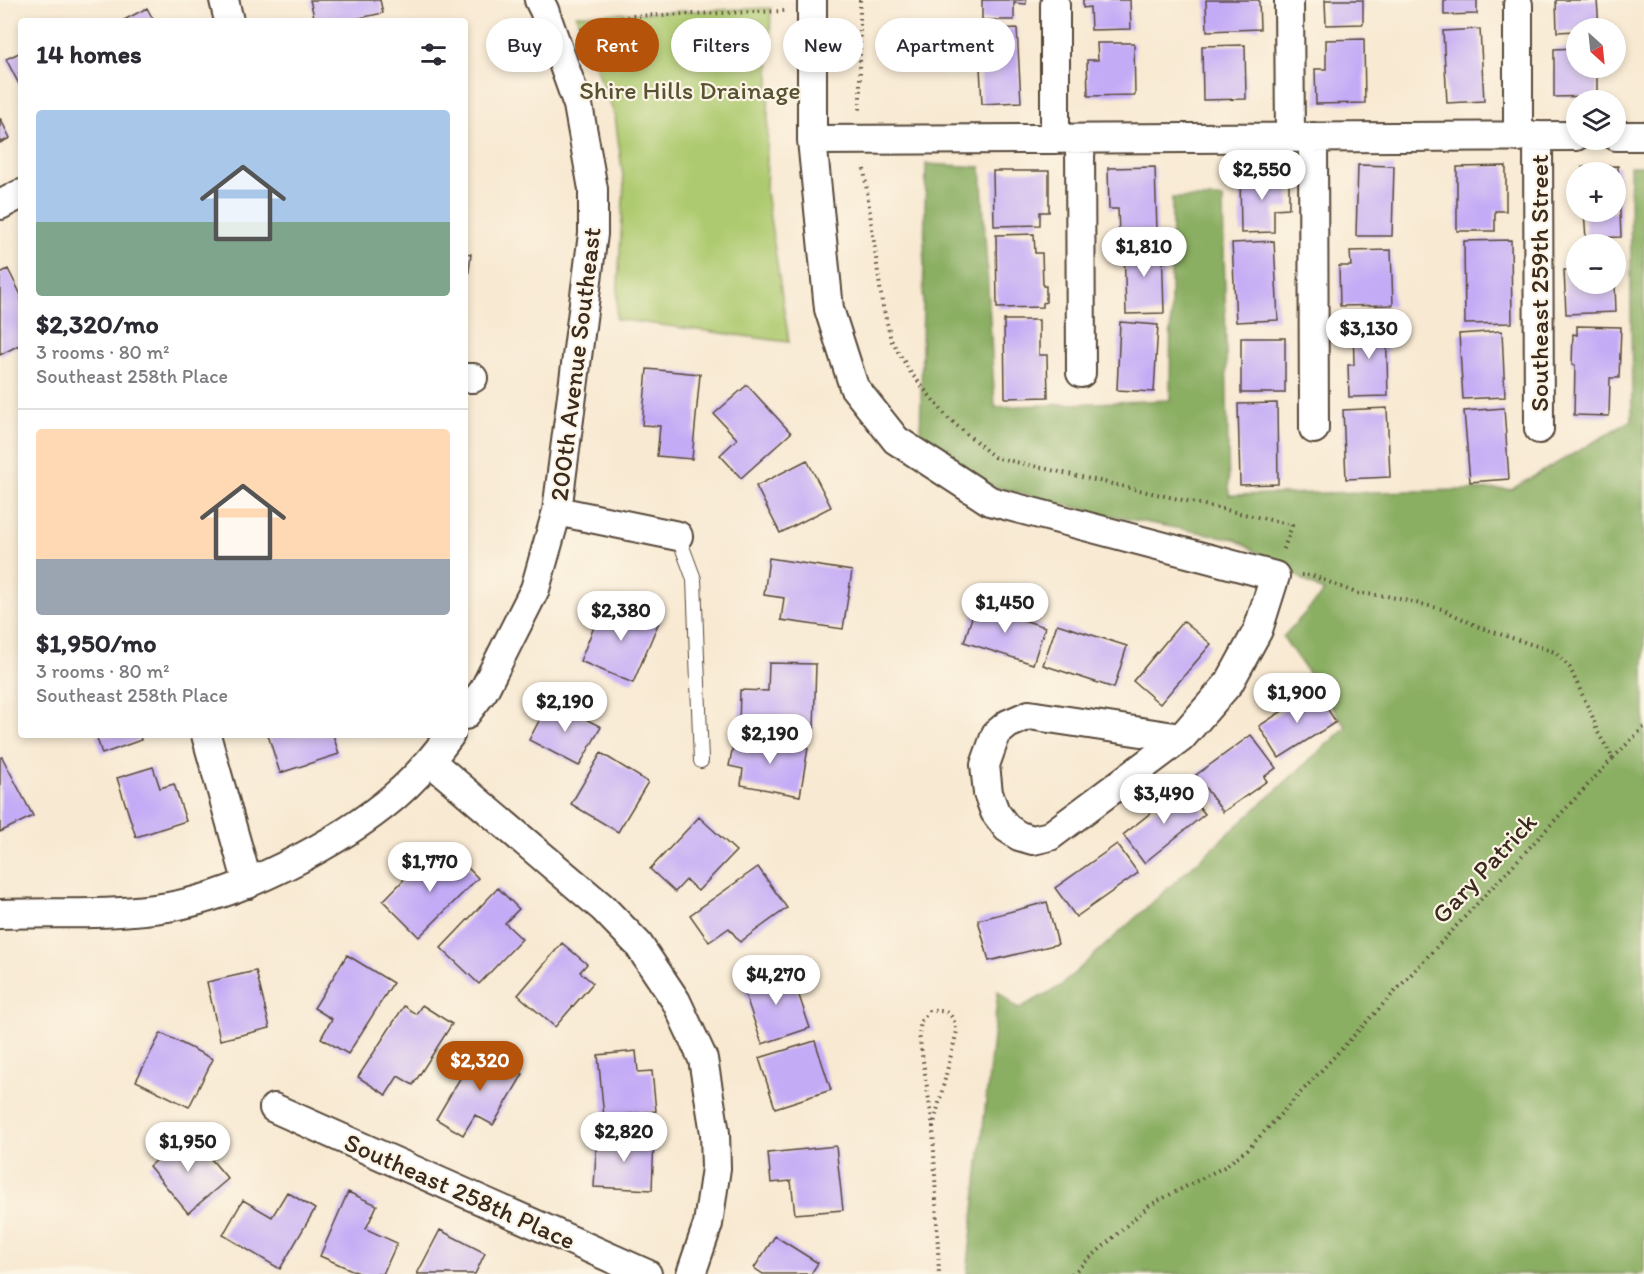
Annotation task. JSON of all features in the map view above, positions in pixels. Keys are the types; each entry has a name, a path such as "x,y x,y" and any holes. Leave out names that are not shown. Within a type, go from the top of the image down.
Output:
{"street":[{"path":"224,0 228,18"},
{"name":"200th Avenue Southeast","path":"539,0 546,18"},
{"path":"1289,0 1301,138 1314,429"},
{"path":"812,5 812,140 829,309 854,387 896,440 990,501 1275,576 1258,630 1229,683 1181,738 1050,836 1033,840 1019,836 1007,828 995,812 988,793 985,765 996,734 1008,724 1029,715 1181,738"},
{"path":"1055,5 1068,139 1081,373"},
{"name":"Southeast 259th Street","path":"1518,5 1528,137 1539,429"},
{"name":"200th Avenue Southeast","path":"468,711 484,690 535,589 557,511 593,234 593,189 578,105 563,61"},
{"name":"Southeast 259th Street","path":"812,140 1566,136"},
{"path":"1626,136 1644,136"},
{"path":"0,205 18,196"},
{"path":"557,511 678,536"},
{"path":"207,738 248,884"},
{"path":"0,914 107,912 168,907 199,900 248,884 346,832 395,796 430,761 448,738"},
{"path":"430,761 603,908 638,944 676,1001 703,1059 716,1133 716,1168 708,1224 691,1274"},
{"name":"Southeast 258th Place","path":"274,1108 646,1274"}],"lane":[{"path":"678,536 694,579 701,761"}],"path":[{"path":"860,0 860,140 882,302 891,340 911,374 948,418 994,458 1292,525 1275,576 1311,575 1356,593 1387,596 1442,609 1481,628 1555,652 1570,668 1597,731 1613,758"},
{"path":"563,38 598,22 614,19 812,5"},
{"name":"Gary Patrick","path":"1072,1274 1150,1204 1224,1167 1249,1148 1644,727"},
{"path":"933,1127 957,1031 954,1020 944,1010 929,1011 921,1021 918,1034 933,1127 939,1274"}],"green space":[{"name":"Shire Hills Drainage","path":"771,8 771,18 671,18 671,72 769,72 766,192 789,342 616,319 624,184 615,116 598,72 659,72 659,18 577,18 576,15"},
{"path":"926,164 981,167 995,407 1170,400 1172,198 1223,198 1229,495 1512,489 1632,420 1630,166 1644,166 1644,1274 967,1274 998,991 1018,1009 1059,987 1346,727 1283,637 1324,592 1235,539 1101,514 992,486 920,441"}],"building":[{"path":"310,0 380,0 383,13 360,18 314,18"},
{"path":"982,0 1026,0 1026,4 1014,3 1014,18 982,18"},
{"path":"1083,0 1130,0 1131,29 1091,30 1090,7 1083,8"},
{"path":"1206,0 1259,0 1260,29 1207,31"},
{"path":"1325,0 1363,0 1363,24 1326,25"},
{"path":"1444,0 1477,0 1477,14 1444,15"},
{"path":"1556,0 1597,0 1598,18 1566,18 1566,32 1557,32"},
{"path":"147,8 152,18 128,18"},
{"path":"1015,28 1017,28 1021,102 982,104 980,72 1015,72"},
{"path":"1480,29 1484,101 1447,103 1443,31"},
{"path":"1364,39 1365,103 1316,104 1315,69 1326,69 1326,40"},
{"path":"1097,43 1134,43 1135,95 1088,96 1087,60 1098,60"},
{"path":"1245,45 1246,99 1203,100 1202,46"},
{"path":"1566,48 1566,78 1597,78 1597,90 1566,90 1566,97 1554,97 1554,49"},
{"path":"18,53 18,82 6,59"},
{"path":"0,118 10,138 0,143"},
{"path":"1358,165 1394,166 1392,236 1356,236"},
{"path":"1506,166 1506,211 1495,211 1495,231 1457,231 1457,167"},
{"path":"1155,167 1157,232 1119,233 1118,209 1109,209 1108,168"},
{"path":"993,171 1049,171 1049,212 1040,212 1040,225 994,226"},
{"path":"1240,175 1289,175 1289,208 1274,209 1274,232 1241,233"},
{"path":"1585,222 1620,222 1621,234 1586,234"},
{"path":"1034,234 1035,253 1042,253 1046,302 1043,303 1043,307 997,308 996,235"},
{"path":"1511,240 1512,323 1465,324 1464,241"},
{"path":"1274,241 1278,320 1236,322 1232,243"},
{"path":"1162,243 1164,313 1126,314 1124,244"},
{"path":"1391,250 1393,305 1340,306 1339,266 1351,266 1350,251"},
{"path":"468,254 471,254 468,279"},
{"path":"8,269 18,289 18,346 0,355 0,273"},
{"path":"1564,270 1566,270 1566,294 1615,294 1616,312 1566,314"},
{"path":"1004,320 1039,320 1039,355 1047,355 1048,397 1005,398"},
{"path":"1386,320 1388,396 1349,397 1348,365 1354,365 1353,321"},
{"path":"1120,322 1158,325 1154,392 1117,390"},
{"path":"1577,326 1621,327 1619,378 1610,378 1609,416 1574,415 1573,334 1577,335"},
{"path":"1502,331 1505,397 1463,399 1459,334"},
{"path":"1241,338 1285,338 1285,393 1241,393"},
{"path":"647,369 700,374 692,459 657,456 660,426 642,425"},
{"path":"747,385 791,433 741,478 720,455 737,439 714,414"},
{"path":"1277,403 1278,484 1240,485 1238,404"},
{"path":"1387,408 1390,477 1346,479 1343,410"},
{"path":"1504,408 1509,479 1470,482 1464,411"},
{"path":"807,460 831,507 780,533 756,486"},
{"path":"769,558 852,571 843,629 781,620 784,598 764,595"},
{"path":"626,603 661,617 633,683 580,661 601,610 620,618"},
{"path":"976,605 1045,627 1033,664 964,642"},
{"path":"1183,621 1211,644 1160,704 1133,681"},
{"path":"1057,624 1127,646 1114,688 1043,665"},
{"path":"769,663 816,664 814,729 739,727 740,690 768,691"},
{"path":"1315,690 1336,722 1279,758 1259,726"},
{"path":"550,700 601,727 579,766 529,740"},
{"path":"735,735 808,748 800,796 741,785 743,769 729,766"},
{"path":"1251,735 1276,768 1264,777 1267,781 1223,812 1196,775"},
{"path":"97,738 141,738 141,740 102,754"},
{"path":"269,738 334,738 339,754 280,773"},
{"path":"601,753 648,782 618,832 571,804"},
{"path":"2,757 33,816 0,832 0,758"},
{"path":"153,767 160,788 174,784 186,821 136,837 117,778"},
{"path":"1183,787 1205,814 1144,863 1123,835"},
{"path":"699,817 736,851 698,891 686,880 675,892 650,869"},
{"path":"1117,844 1138,873 1076,917 1055,888"},
{"path":"453,853 478,878 419,937 383,901 425,858 437,869"},
{"path":"758,867 787,908 740,942 729,928 709,942 690,915"},
{"path":"498,888 519,909 505,923 522,939 479,984 441,948"},
{"path":"1047,902 1058,944 989,961 978,920"},
{"path":"562,943 587,964 580,972 593,983 555,1027 518,995"},
{"path":"347,955 393,983 348,1054 321,1038 332,1019 314,1008"},
{"path":"790,969 810,1028 762,1044 742,985"},
{"path":"256,971 270,1028 220,1040 207,982"},
{"path":"422,1005 452,1024 413,1085 398,1076 386,1095 358,1077 404,1006 416,1014"},
{"path":"161,1033 213,1059 189,1107 136,1081"},
{"path":"815,1041 831,1090 775,1108 759,1058"},
{"path":"478,1048 523,1074 493,1125 475,1115 463,1135 436,1119"},
{"path":"636,1051 638,1072 652,1071 656,1111 604,1117 598,1055"},
{"path":"189,1133 228,1179 188,1213 149,1166"},
{"path":"597,1135 654,1138 652,1190 594,1187"},
{"path":"836,1146 843,1210 795,1214 791,1181 771,1183 768,1153"},
{"path":"287,1192 315,1209 280,1269 223,1235 243,1200 272,1217"},
{"path":"348,1192 377,1205 366,1229 397,1243 383,1274 361,1274 320,1256"},
{"path":"440,1230 485,1253 475,1274 417,1274"},
{"path":"775,1236 818,1263 811,1274 763,1274 754,1268"}]}
